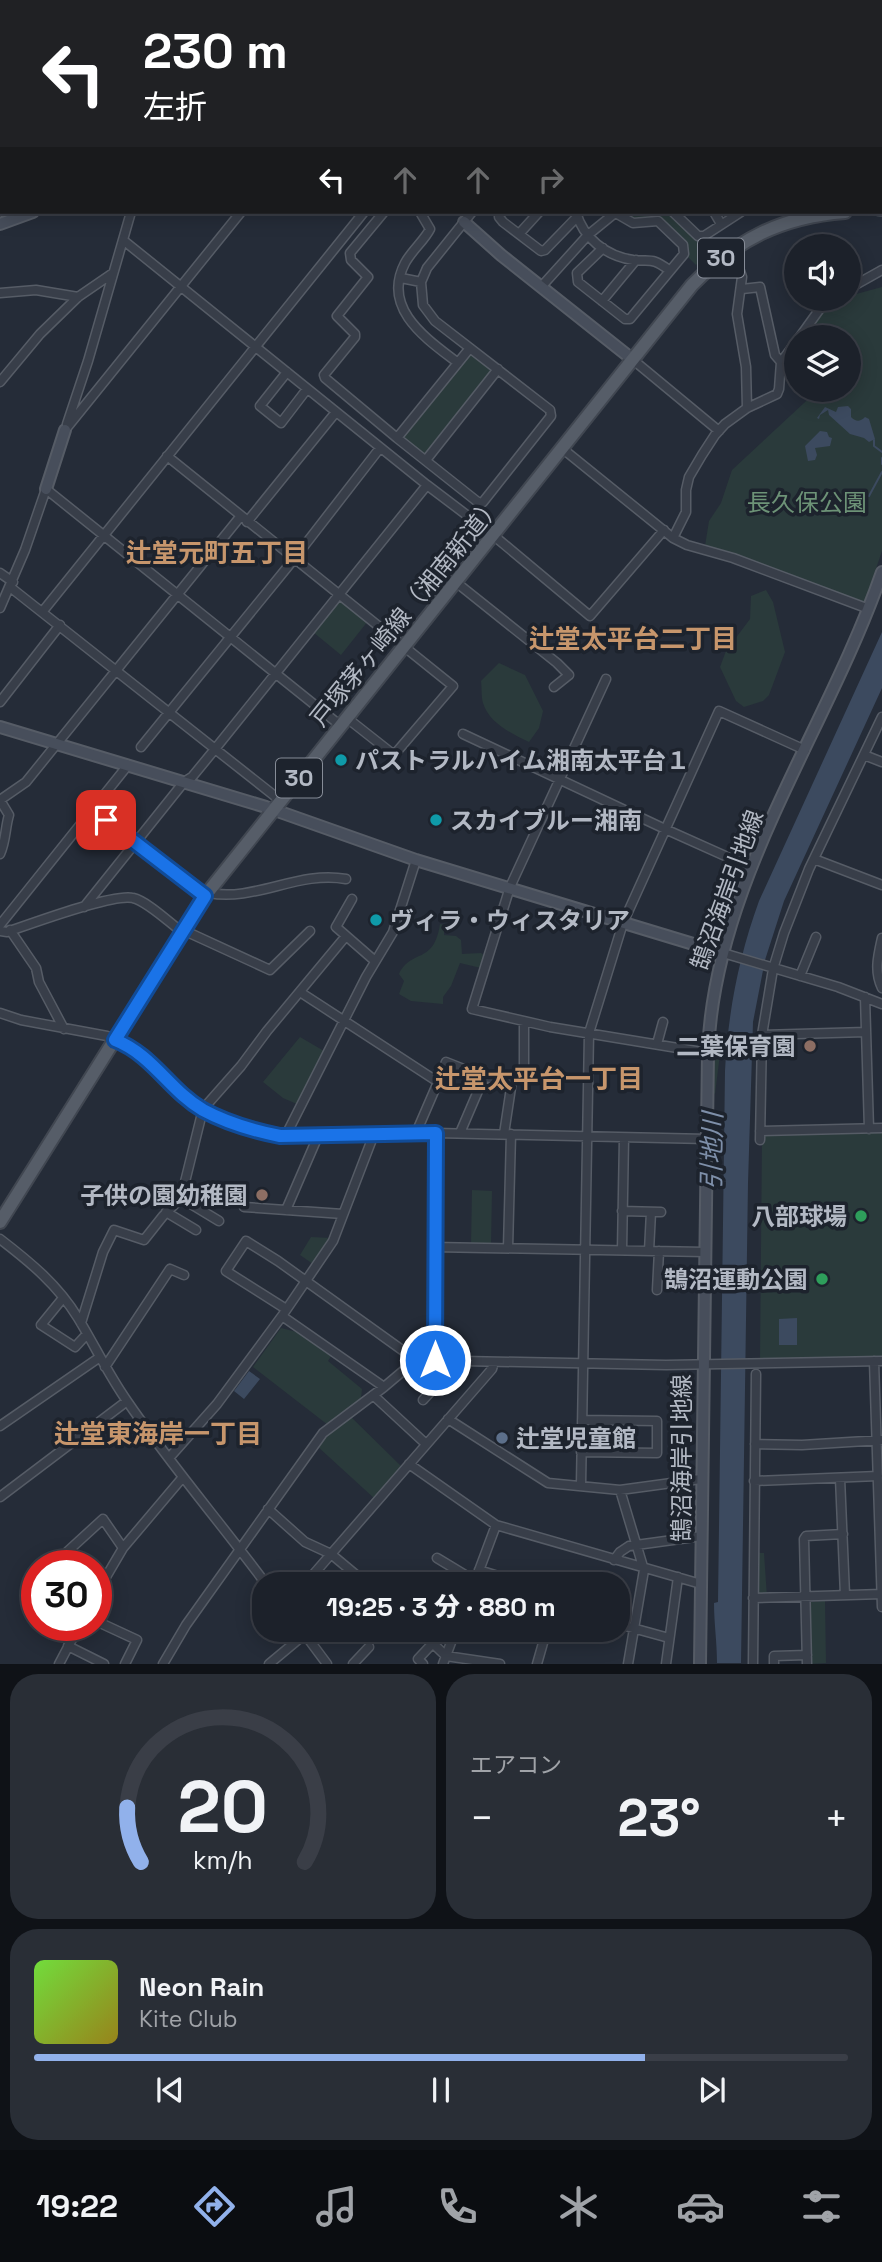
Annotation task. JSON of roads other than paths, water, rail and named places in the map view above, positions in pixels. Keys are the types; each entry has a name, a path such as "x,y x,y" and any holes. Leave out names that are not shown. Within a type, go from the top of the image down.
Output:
{"main road":[{"name":"戸塚茅ヶ崎線（湘南新道）","path":"0,1222 207,894 457,583 632,359 692,285 714,263 774,227 809,214"}],"street":[{"path":"0,223 27,214"},
{"path":"0,608 46,489 130,214"},
{"path":"65,430 239,214"},
{"path":"43,611 362,214"},
{"path":"382,214 350,253 351,261 368,276 337,316 337,319 355,334 324,375 325,379 479,503 551,416 550,410 470,348 428,313 423,305 421,282 427,268 470,214"},
{"path":"421,214 430,229 403,266 399,290 401,304 409,321 421,334 458,363"},
{"path":"499,214 499,217 541,251 545,250 576,215 588,235 614,255 636,260 652,259 669,270"},
{"path":"519,234 537,214"},
{"path":"541,287 588,235 613,214"},
{"path":"603,248 577,273 576,278 625,319 631,319 684,254 682,245 658,221 633,223 618,214"},
{"path":"675,214 698,236 704,236 737,214"},
{"path":"715,214 721,223"},
{"path":"464,222 719,430"},
{"path":"123,240 380,448 493,535 590,617 664,530"},
{"path":"733,250 742,276 737,314 746,367 747,408"},
{"path":"602,301 636,260"},
{"path":"861,282 882,270"},
{"path":"0,382 40,334 78,297 114,273"},
{"path":"401,278 421,282"},
{"path":"742,289 760,287 775,355 781,362"},
{"path":"0,293 36,290 78,297"},
{"path":"397,438 470,348"},
{"path":"673,538 686,512 689,477 719,430 747,408 777,394 781,362 784,358"},
{"path":"426,460 498,369"},
{"path":"287,372 260,406 281,423 307,389"},
{"path":"325,403 336,388"},
{"path":"0,854 6,839 9,815 0,800 26,782 176,596 336,412"},
{"path":"141,747 294,559 380,448"},
{"path":"563,449 673,538 869,608"},
{"path":"46,489 275,674 394,755 453,686 167,456"},
{"path":"84,907 427,485"},
{"name":"鵠沼海岸引地線","path":"699,1664 701,1479 707,1365 705,1252 711,1009 723,953 752,867 869,608 882,572"},
{"path":"0,573 116,671 215,749 277,805"},
{"path":"457,583 569,675 554,687"},
{"path":"0,702 60,625"},
{"path":"606,679 510,887 472,1009 524,1022 708,1053"},
{"path":"581,1485 589,1033 622,923 719,711 805,750"},
{"path":"881,720 814,859 784,933 773,969 762,1035 760,1135 882,1129"},
{"path":"0,727 56,746 277,805 416,860 800,976 882,1004"},
{"path":"463,734 664,829 752,867"},
{"path":"864,755 882,762"},
{"path":"0,925 128,765"},
{"path":"92,808 136,844 207,894 233,896 319,877 345,879"},
{"path":"814,859 882,886"},
{"path":"286,1135 375,961 393,932 416,860"},
{"path":"0,931 84,907 125,897 135,898 183,931 270,970 310,931"},
{"path":"352,899 336,927 375,961"},
{"path":"10,930 36,968 38,982 64,1029"},
{"path":"81,1323 103,1252 114,1230 144,1240 181,1198 203,1110 242,1066 346,936"},
{"path":"800,976 816,937"},
{"path":"882,938 878,979 882,988"},
{"path":"300,992 438,1082"},
{"path":"865,997 869,1129"},
{"path":"0,1013 115,1040 132,1047 203,1110 274,1135 460,1133 707,1139"},
{"path":"508,1248 507,1134 512,1081 524,1068 524,1022"},
{"path":"657,1044 663,1022"},
{"path":"762,1035 866,1032"},
{"path":"416,1133 446,1062 484,1077 512,1081"},
{"path":"460,1133 484,1077"},
{"path":"435,1360 436,1133"},
{"path":"169,1458 217,1404 333,1241 374,1134"},
{"path":"286,1210 318,1136"},
{"path":"622,1250 624,1138"},
{"path":"181,1198 219,1221"},
{"path":"244,1207 343,1214"},
{"path":"622,1211 661,1212"},
{"path":"166,1212 196,1230"},
{"path":"651,1212 657,1290"},
{"path":"0,1239 35,1265 63,1298 127,1401 257,1572"},
{"path":"384,1387 226,1271 246,1241 416,1360 707,1365 878,1361 882,1607"},
{"path":"434,1247 705,1252"},
{"path":"105,1367 170,1269 184,1275"},
{"path":"63,1298 41,1325 75,1347 87,1334"},
{"path":"0,1426 100,1357"},
{"path":"163,1664 186,1625 239,1548 323,1433 416,1360"},
{"path":"424,1400 458,1362"},
{"path":"316,1572 492,1369 494,1362"},
{"path":"753,1664 756,1374"},
{"path":"373,1395 426,1444"},
{"path":"0,1497 127,1401"},
{"path":"448,1419 548,1483 620,1490 701,1479"},
{"path":"581,1452 657,1453 657,1421 582,1420"},
{"path":"755,1444 802,1445 879,1440"},
{"path":"409,1464 496,1525 701,1584"},
{"path":"112,1563 183,1477"},
{"path":"840,1478 845,1595"},
{"path":"754,1481 879,1478"},
{"path":"620,1490 645,1570 628,1664"},
{"path":"268,1509 313,1548 331,1555 352,1572"},
{"path":"69,1550 103,1519 123,1548"},
{"path":"485,1572 479,1570 496,1525"},
{"path":"774,1664 774,1656 807,1659 804,1539 806,1536 843,1534"},
{"path":"614,1560 624,1549 636,1545 702,1536"},
{"path":"437,1558 458,1572"},
{"path":"666,1664 678,1577"},
{"path":"753,1598 882,1594"},
{"path":"112,1628 137,1640 125,1664"},
{"path":"630,1628 669,1637"},
{"path":"59,1664 71,1641"},
{"path":"269,1664 292,1642"},
{"path":"311,1642 327,1664"},
{"path":"444,1660 451,1642"},
{"path":"537,1664 543,1642"},
{"path":"423,1664 418,1659 433,1643 444,1660"},
{"path":"68,1646 104,1664"},
{"path":"353,1664 369,1647"},
{"path":"444,1660 500,1664"}],"water":[{"path":"848,406 851,409 851,417 855,420 860,421 865,417 869,419 875,439 869,442 850,434 829,415 828,410 817,418 825,407 836,412 838,407"},
{"path":"820,431 827,432 832,438 830,446 815,448 815,460 808,461 805,446"},
{"path":"882,632 882,688 784,901 765,960 753,1022 741,1663 717,1663 714,1603 718,1602 725,1071 732,1006 740,963 759,901"},
{"path":"797,1318 797,1345 779,1345 779,1319"},
{"path":"249,1371 260,1379 244,1399 234,1391"}],"waterway":[{"path":"874,440 874,446 882,452"},
{"path":"882,458 882,464"},
{"path":"869,496 882,472"}],"place":[{"name":"パストラルハイム湘南太平台１","path":"341,760"},
{"name":"スカイブルー湘南","path":"436,820"},
{"name":"ヴィラ・ウィスタリア","path":"376,920"},
{"name":"二葉保育園","path":"810,1046"},
{"name":"子供の園幼稚園","path":"262,1195"},
{"name":"八部球場","path":"861,1216"},
{"name":"鵠沼運動公園","path":"822,1279"},
{"name":"辻堂児童館","path":"502,1438"}],"district":[{"name":"辻堂元町五丁目","path":"217,553"},
{"name":"辻堂太平台二丁目","path":"633,639"},
{"name":"辻堂太平台一丁目","path":"539,1079"},
{"name":"辻堂東海岸一丁目","path":"158,1434"}],"park label":[{"name":"長久保公園","path":"807,502"}],"water label":[{"name":"引地川","path":"712,1151"}]}
